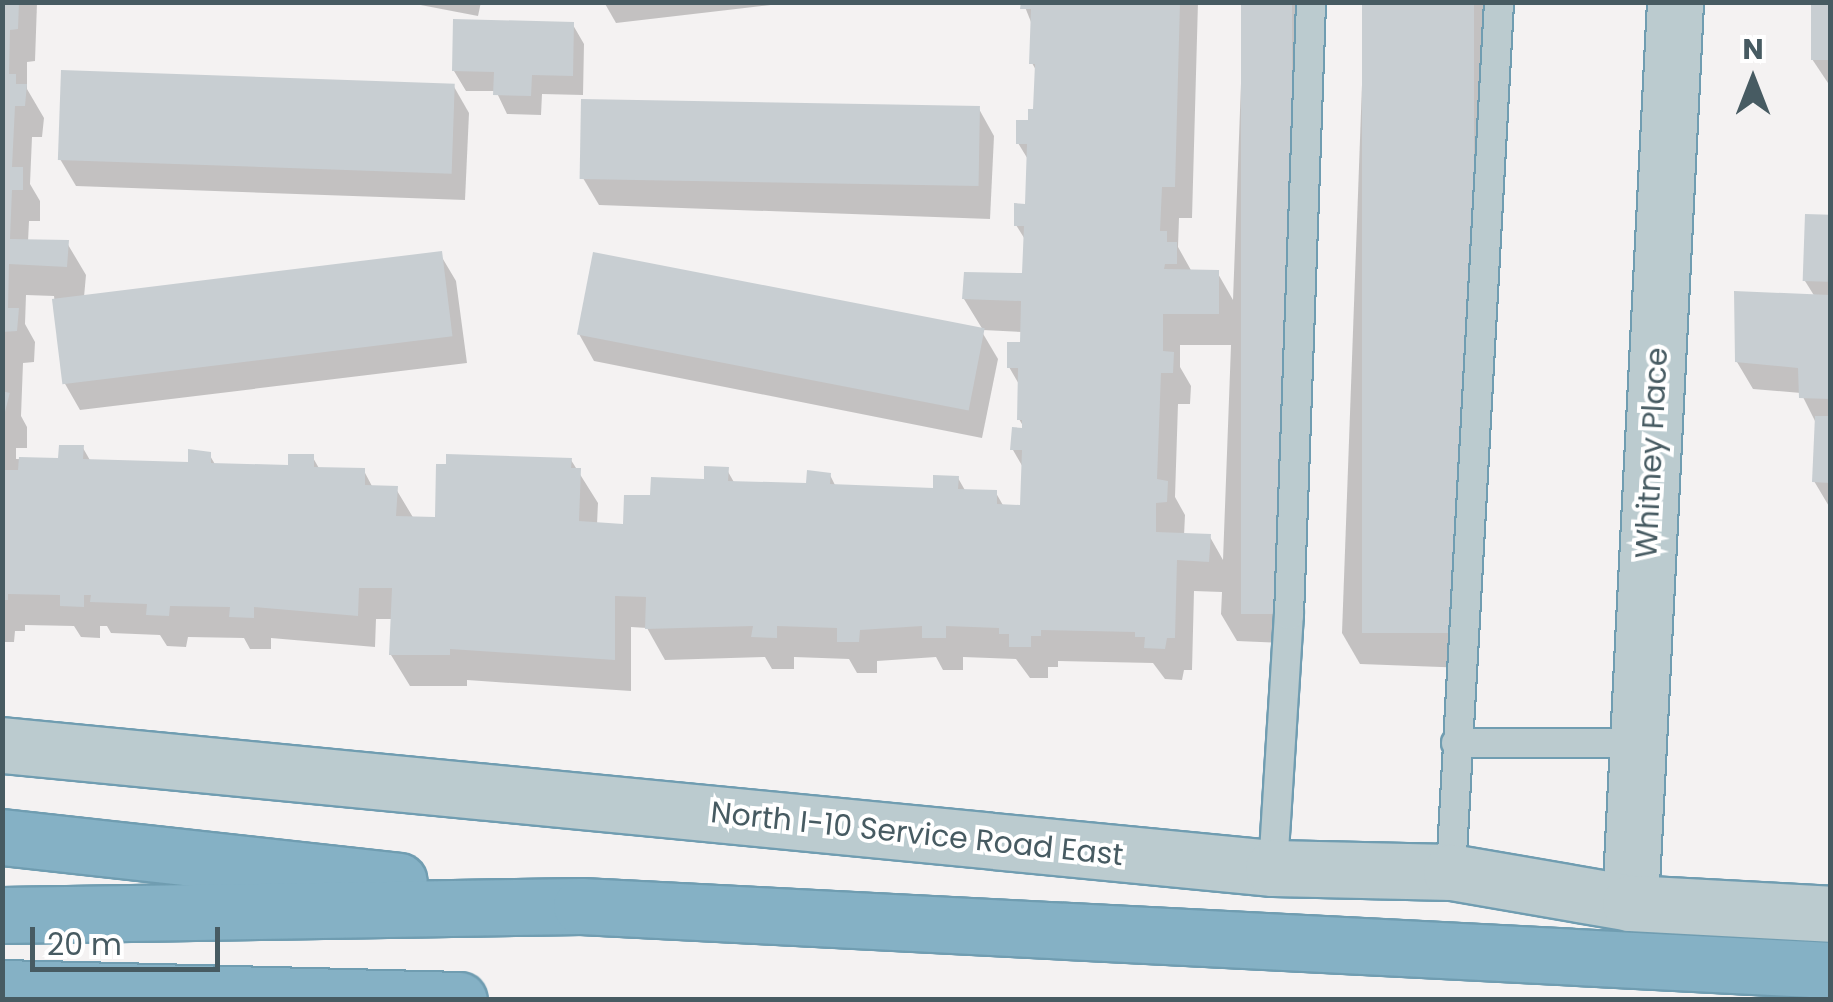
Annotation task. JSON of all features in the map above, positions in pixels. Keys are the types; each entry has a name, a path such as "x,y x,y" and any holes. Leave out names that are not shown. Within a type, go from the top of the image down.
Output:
{"highway":[{"path":"2,837 358,875 581,906"},
{"path":"2,915 581,906 1830,970"},
{"path":"2,988 459,1000"}],"street":[{"name":"Whitney Place","path":"1630,903 1674,2"},
{"name":"North I-10 Service Road East","path":"2,745 1274,868 1451,872 1630,903 1830,914"}],"lane":[{"path":"1274,868 1289,615 1312,2"},
{"path":"1451,872 1500,2"},
{"path":"1456,744 1638,744"}],"building":[{"path":"2,2 19,2 18,29 10,30 9,74 16,74 16,84 27,84 25,106 15,106 12,167 23,167 23,190 12,190 10,239 69,240 67,267 9,264 8,308 19,308 17,331 2,332"},
{"path":"1021,2 1180,2 1175,187 1162,187 1160,231 1167,231 1167,242 1177,242 1177,264 1165,264 1164,269 1219,270 1219,314 1163,314 1163,351 1174,352 1173,373 1161,373 1157,479 1168,481 1167,502 1156,503 1156,532 1211,534 1209,562 1177,560 1175,638 1167,638 1165,649 1144,648 1145,637 1135,637 1135,632 1041,630 1041,636 1031,636 1031,647 1009,647 1009,634 999,634 999,628 946,626 946,638 922,638 922,626 860,630 859,642 837,642 837,628 777,626 777,638 751,637 753,626 645,629 646,597 615,596 615,660 450,649 450,655 389,655 392,588 359,588 358,616 254,607 254,618 229,617 230,607 170,606 169,616 146,615 147,604 90,602 91,595 84,595 84,607 60,606 60,595 8,594 8,600 2,600 2,470 18,470 19,457 58,458 59,445 84,445 83,459 188,462 188,449 211,452 211,463 288,465 288,454 314,454 314,467 365,468 365,485 398,486 396,516 435,517 436,464 446,464 446,454 572,458 571,468 581,468 579,521 623,524 624,495 650,495 651,477 704,479 704,466 729,467 728,481 806,483 807,470 831,473 830,484 933,488 933,475 959,476 958,489 997,490 997,504 1020,505 1022,450 1010,450 1012,427 1022,428 1022,420 1017,420 1018,368 1007,368 1007,342 1020,342 1021,301 962,299 964,272 1022,273 1024,226 1014,226 1014,203 1025,204 1027,144 1016,144 1016,120 1028,120 1028,109 1033,109 1035,64 1029,64 1031,9 1020,9"},
{"path":"1241,2 1292,2 1292,614 1241,614"},
{"path":"1362,2 1474,2 1474,633 1362,633"},
{"path":"1811,2 1830,2 1830,60 1811,60"},
{"path":"453,19 574,22 573,76 532,75 531,96 493,95 494,72 452,71"},
{"path":"61,70 455,84 452,174 58,160"},
{"path":"581,99 980,106 979,186 580,179"},
{"path":"1805,214 1830,215 1828,282 1803,281"},
{"path":"442,251 452,336 62,384 52,299"},
{"path":"593,252 985,328 969,411 577,334"},
{"path":"1734,291 1830,295 1830,399 1799,398 1798,368 1735,362"},
{"path":"2,391 10,393 2,418"},
{"path":"1815,416 1830,416 1830,483 1812,482"}]}
